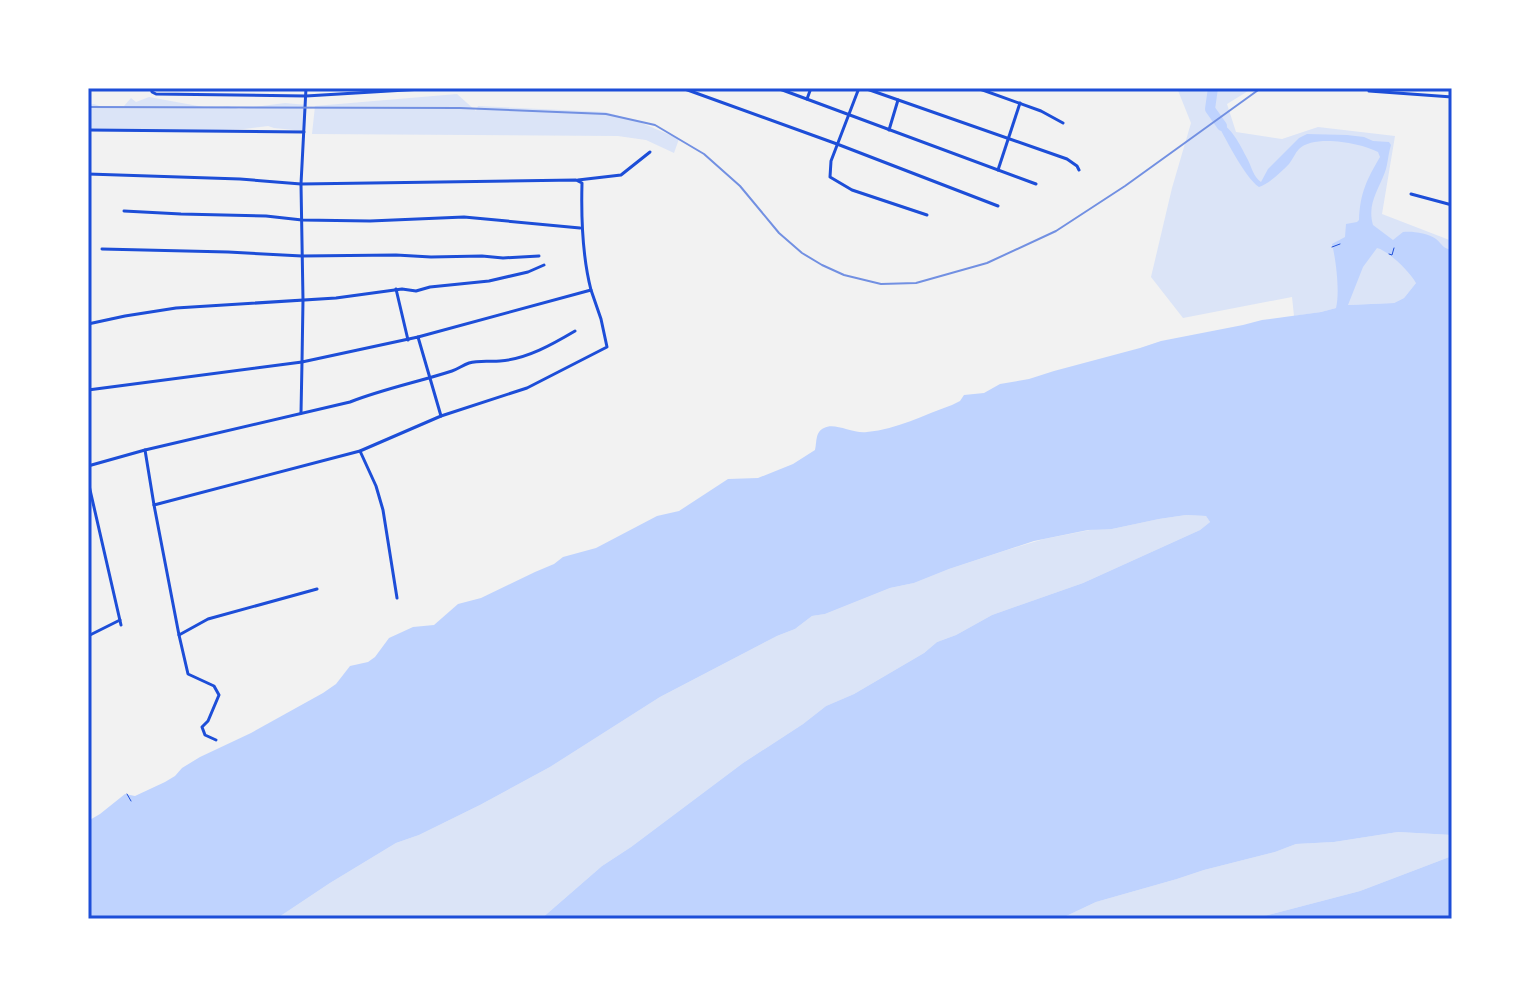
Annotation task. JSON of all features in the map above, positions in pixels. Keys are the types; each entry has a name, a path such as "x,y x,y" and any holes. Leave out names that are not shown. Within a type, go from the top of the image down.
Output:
{"street":[{"path":"151,88 156,94 306,96 439,88"},
{"path":"301,413 301,184 306,88"},
{"path":"682,88 998,206"},
{"path":"777,88 1036,184"},
{"path":"807,99 811,88"},
{"path":"927,215 852,190 830,177 837,144 862,88 1067,159 1079,170"},
{"path":"977,88 1041,111 1063,123"},
{"path":"1369,91 1452,97"},
{"path":"889,130 898,100"},
{"path":"998,170 1020,103"},
{"path":"88,130 304,132"},
{"path":"88,174 301,184 578,180 621,175 650,152"},
{"path":"154,505 360,451 441,416 527,388 607,347 585,269 581,228 582,183 578,180"},
{"path":"1411,194 1452,205"},
{"path":"124,211 302,220 464,217 581,228"},
{"path":"102,249 302,256 539,256"},
{"path":"88,324 176,308 336,298 396,289 416,291 486,282 544,265"},
{"path":"396,289 408,340"},
{"path":"88,390 302,362 408,340 591,290"},
{"path":"88,466 350,402 471,363 516,358 575,331"},
{"path":"418,337 441,416"},
{"path":"145,450 188,674 214,686 219,695 209,719 202,727 205,735 216,740"},
{"path":"360,451 383,510 397,598"},
{"path":"88,481 121,625"},
{"path":"179,635 208,619 317,589"},
{"path":"88,636 120,620"}],"path":[{"path":"1332,247 1340,244"},
{"path":"1389,254 1392,255 1394,248"},
{"path":"127,794 131,801"}],"shaded area":[{"path":"1177,88 1253,88 1227,104 1236,132 1282,139 1318,127 1395,136 1382,214 1452,241 1452,288 1416,283 1404,298 1394,303 1347,305 1294,316 1292,297 1183,318 1151,277 1191,123"},
{"path":"457,94 476,111 478,106 605,112 637,121 679,139 674,153 646,140 618,136 312,134 315,106"},
{"path":"149,97 209,108 228,106 239,109 285,103 307,105 304,131 268,126 192,131 88,130 88,105 124,106 131,98 136,102"},
{"path":"1186,515 1206,516 1210,522 1200,530 1083,583 992,615 937,642 924,653 854,694 826,706 602,866 541,919 276,919 396,843 480,805 550,767 660,697 795,629 812,616 1044,539"},
{"path":"1398,832 1452,835 1452,856 1360,891 1253,919 1060,919 1096,902 1296,844 1334,842"}],"water":[{"path":"1215,119 1234,136 1254,175 1261,182 1268,169 1307,134 1347,135 1389,142 1386,169 1372,204 1373,225 1393,240 1403,232 1420,233 1433,237 1452,250 1452,835 1398,832 1334,842 1296,844 1096,902 1060,919 541,919 602,866 826,706 854,694 924,653 937,642 992,615 1083,583 1200,530 1210,522 1206,516 1186,515 1034,541 812,616 795,629 660,697 550,767 480,805 396,843 276,919 88,919 88,821 125,794 135,796 165,782 200,757 323,693 336,684 350,666 375,657 389,638 413,627 434,625 458,604 481,598 563,557 596,548 657,516 679,511 728,479 758,478 793,464 815,450 818,435 824,428 833,426 861,432 889,428 952,405 964,395 984,393 1000,384 1029,379 1161,341 1336,308 1337,276 1332,244 1345,237 1346,224 1359,220 1368,179 1380,157 1378,152 1338,142 1306,144 1279,174 1259,187 1241,165","holes":["1377,248 1399,262 1416,283 1404,298 1394,303 1348,305 1363,267"]},
{"path":"1452,856 1452,919 1253,919 1360,891"}],"waterway":[{"path":"1213,88 1210,109 1222,126"}],"railway":[{"path":"88,107 460,108 606,114 655,125 704,154 740,186 779,233 802,253 844,275 881,284 916,283 987,263 1056,231 1125,186 1261,88"}]}
